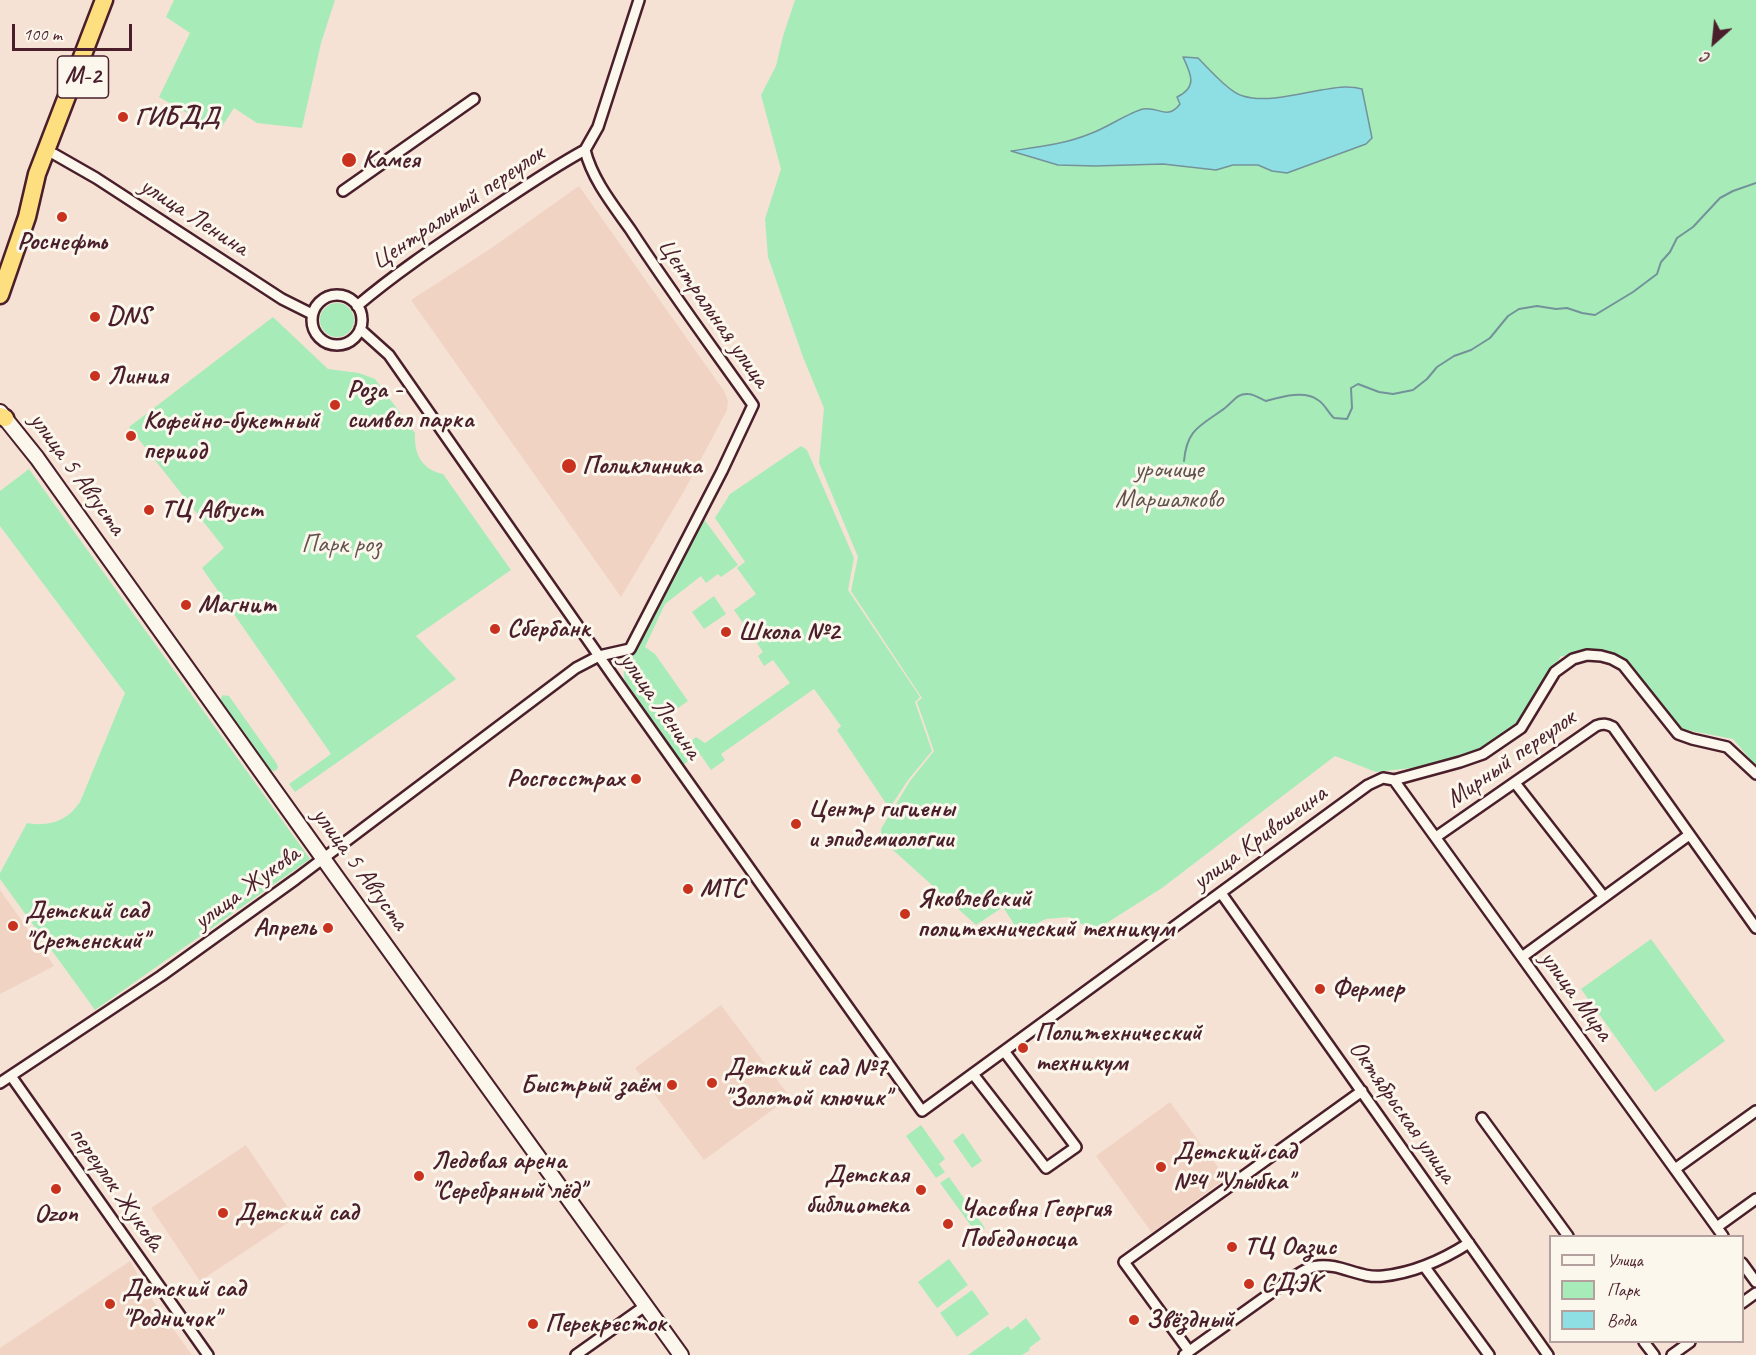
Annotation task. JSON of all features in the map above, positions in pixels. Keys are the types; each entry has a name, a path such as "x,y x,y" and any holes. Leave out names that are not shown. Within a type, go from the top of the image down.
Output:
{"highway":[{"name":"М-2","path":"27,217 37,174 104,0"},
{"name":"М-2","path":"0,295 27,217 54,154 112,0"}],"street":[{"path":"585,150 598,127 639,0"},
{"path":"343,191 474,99"},
{"name":"Центральный переулок","path":"357,306 378,288 472,223 561,163 585,150"},
{"name":"Центральная улица","path":"585,150 588,163 603,189 753,405 722,471 630,649 599,656"},
{"name":"улица Ленина","path":"54,154 102,182 282,299 312,314"},
{"path":"342,296 350,299 357,306 362,321 355,337 348,343 329,344 315,332 312,314 316,305 323,299 342,296"},
{"name":"улица Ленина","path":"360,329 389,355 599,656 922,1111"},
{"name":"улица 5 Августа","path":"2,415 38,458 323,859 681,1355"},
{"name":"улица Жукова","path":"0,1083 160,976 323,859 576,668 599,656"},
{"name":"улица Кривошеина","path":"922,1111 1368,785 1383,778 1394,780 1483,754 1521,728 1555,672 1573,659 1601,656 1623,665 1677,734 1727,747 1756,774"},
{"name":"Мирный переулок","path":"1436,837 1601,724 1613,727 1689,835"},
{"name":"улица Мира","path":"1394,780 1722,1235"},
{"path":"1515,783 1604,897"},
{"path":"1522,957 1689,835 1756,928"},
{"name":"Октябрьская улица","path":"1221,893 1548,1355"},
{"path":"973,1074 1046,1168 1076,1147 1004,1051"},
{"name":"переулок Жукова","path":"11,1076 208,1355"},
{"path":"1362,1091 1124,1262 1186,1353 1289,1280 1317,1266 1331,1266 1363,1276 1382,1276 1424,1266 1452,1254 1469,1243"},
{"path":"1675,1169 1756,1111"},
{"path":"1482,1119 1567,1235"},
{"path":"1717,1227 1756,1199"},
{"path":"1744,1264 1756,1282"},
{"path":"1424,1266 1489,1355"},
{"path":"1744,1302 1756,1293"},
{"path":"576,1355 645,1306"},
{"path":"1672,1355 1687,1343"}],"shaded area":[{"path":"579,186 724,391 728,401 727,410 683,493 621,597 411,300 490,249"},
{"name":"Детский сад \"Сретенский\"","path":"0,890 54,966 0,994"},
{"name":"Детский сад №7 \"Золотой ключик\"","path":"721,1005 790,1097 704,1160 635,1068"},
{"name":"Детский сад №4 \"Улыбка\"","path":"1170,1102 1226,1178 1152,1233 1096,1156"},
{"name":"Детский сад","path":"246,1145 295,1218 200,1281 151,1208"},
{"name":"Детский сад \"Родничок\"","path":"130,1261 151,1298 192,1355 0,1355 0,1348"}],"green space":[{"path":"174,0 335,0 321,43 302,128 257,123 234,108 219,131 159,97 190,33 166,17"},
{"name":"урочище Маршалково","path":"795,0 1756,0 1756,766 1733,739 1676,728 1623,657 1561,656 1511,734 1465,755 1420,767 1376,772 1335,756 1162,888 1094,931 1069,917 1046,919 1019,932 1003,907 976,925 882,840 881,829 910,781 934,751 917,702 922,698 851,591 858,557 819,463 824,408 803,357 768,257 765,219 781,169 761,95 776,66","holes":["1198,58 1228,88 1249,98 1278,97 1353,86 1372,138 1366,144 1287,173 1272,171 1258,165 1233,165 1216,170 1163,164 1095,166 1013,152 1059,144 1091,134 1143,109 1164,113 1175,111 1191,85 1190,72"]},
{"path":"337,303 349,308 354,320 349,332 337,337 325,332 320,320 325,308"},
{"name":"Парк роз","path":"273,317 328,369 359,373 375,379 415,433 420,460 435,472 443,474 511,570 416,636 456,679 295,792 289,784 331,754 202,568 224,548 129,427"},
{"path":"801,446 807,450 854,558 848,590 920,697 915,702 932,751 908,780 891,806 885,802 837,730 841,726 814,689 721,754 725,760 711,770 691,741 696,737 705,743 790,683 773,660 764,666 758,656 763,652 734,610 756,594 737,568 745,562 715,518 730,494"},
{"path":"29,469 310,859 95,1010 0,879 0,873 27,823 43,824 57,821 69,814 80,802 125,693 0,526 0,491"},
{"path":"700,514 738,565 721,577 718,574 706,583 701,576 665,604 645,647 655,654 688,701 671,713 698,754 683,765 625,681 624,668 627,656"},
{"path":"714,596 726,614 704,629 692,612"},
{"path":"223,695 229,696 277,764 278,768 275,771 269,770 221,702"},
{"path":"1651,939 1725,1041 1655,1092 1581,989"},
{"path":"921,1125 945,1159 939,1164 945,1172 936,1178 906,1136"},
{"path":"963,1133 982,1161 972,1168 953,1141"},
{"path":"949,1177 985,1228 977,1234 940,1183"},
{"path":"949,1259 968,1285 937,1308 918,1282"},
{"path":"972,1290 989,1314 957,1337 940,1313"},
{"path":"1026,1318 1041,1339 1029,1348 1030,1350 1022,1355 968,1355 1008,1326 1011,1330"}],"water":[{"path":"1183,57 1198,58 1232,90 1252,98 1282,97 1342,87 1362,89 1372,138 1366,144 1287,173 1272,171 1258,165 1233,165 1216,170 1163,164 1058,165 1011,151 1052,145 1082,137 1143,109 1171,112 1180,104 1177,97 1188,89 1191,80"}],"waterway":[{"path":"1184,461 1188,441 1192,434 1241,395 1250,394 1266,401 1292,395 1306,395 1320,402 1334,418 1347,419 1352,408 1351,388 1358,384 1379,392 1393,394 1413,390 1437,367 1490,338 1508,316 1519,309 1537,306 1567,308 1595,315 1657,274 1661,262 1670,252 1677,238 1693,227 1720,198 1756,183"}],"place":[{"name":"ГИБДД","path":"123,117"},
{"name":"Камея","path":"349,160"},
{"name":"Роснефть","path":"62,217"},
{"name":"DNS","path":"95,317"},
{"name":"Линия","path":"95,376"},
{"name":"Роза - символ парка","path":"335,405"},
{"name":"Кофейно-букетный период","path":"131,436"},
{"name":"Поликлиника","path":"569,466"},
{"name":"ТЦ Август","path":"149,510"},
{"name":"Магнит","path":"186,605"},
{"name":"Сбербанк","path":"495,629"},
{"name":"Школа №2","path":"726,632"},
{"name":"Росгосстрах","path":"636,779"},
{"name":"Центр гигиены и эпидемиологии","path":"796,824"},
{"name":"МТС","path":"688,889"},
{"name":"Яковлевский политехнический техникум","path":"905,914"},
{"name":"Детский сад \"Сретенский\"","path":"13,926"},
{"name":"Апрель","path":"328,928"},
{"name":"Фермер","path":"1320,989"},
{"name":"Политехнический техникум","path":"1023,1048"},
{"name":"Детский сад №7 \"Золотой ключик\"","path":"712,1083"},
{"name":"Быстрый заём","path":"672,1085"},
{"name":"Детский сад №4 \"Улыбка\"","path":"1161,1167"},
{"name":"Ледовая арена \"Серебряный лёд\"","path":"419,1176"},
{"name":"Ozon","path":"56,1189"},
{"name":"Детская библиотека","path":"921,1190"},
{"name":"Детский сад","path":"223,1213"},
{"name":"Часовня Георгия Победоносца","path":"948,1224"},
{"name":"ТЦ Оазис","path":"1232,1247"},
{"name":"СДЭК","path":"1249,1284"},
{"name":"Детский сад \"Родничок\"","path":"110,1304"},
{"name":"Звёздный","path":"1134,1320"},
{"name":"Перекресток","path":"533,1324"}]}
